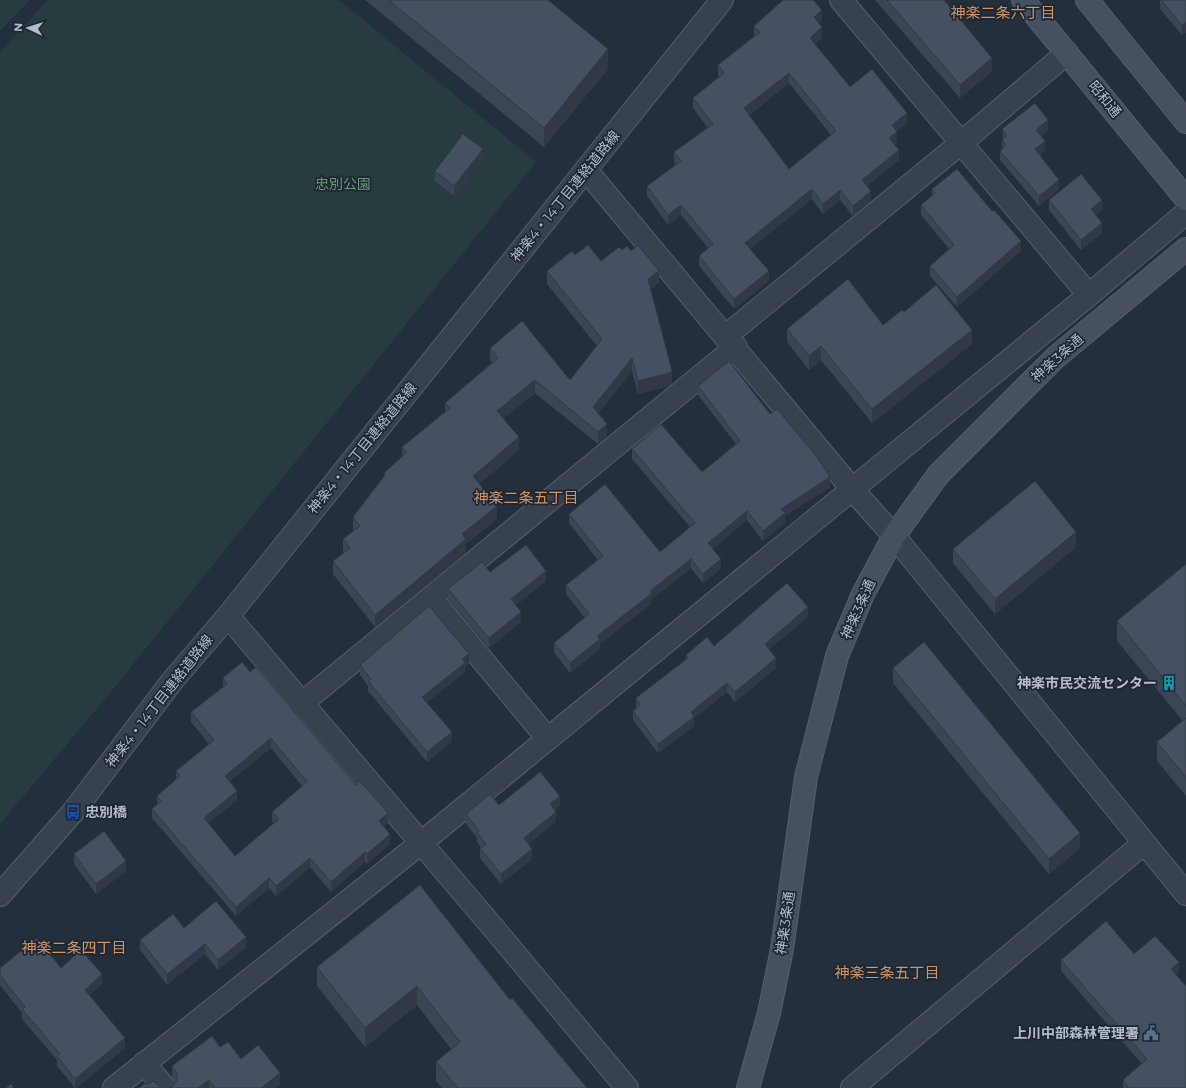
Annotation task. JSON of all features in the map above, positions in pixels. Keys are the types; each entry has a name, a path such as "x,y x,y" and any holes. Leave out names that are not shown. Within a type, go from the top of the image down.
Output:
{"street":[{"name":"神楽4・14丁目連絡道路線","path":"0,894 73,812 173,680 228,616 722,0"},
{"path":"841,0 1089,296"},
{"name":"昭和通","path":"1023,0 1186,199"},
{"path":"1087,0 1186,122"},
{"path":"301,704 431,598 1067,53"},
{"path":"586,170 597,185 731,341 852,489 894,536 1186,894"},
{"path":"114,1088 421,843 1089,296 1186,213"},
{"name":"神楽3条通","path":"748,1088 769,1013 782,949 806,777 837,656 863,594 894,536 938,475 1055,358 1186,249"},
{"path":"431,598 548,738"},
{"path":"228,616 627,1088"},
{"path":"852,1088 1144,843"},
{"path":"144,1063 165,1088"}],"green space":[{"path":"0,0 30,0 0,31"},
{"name":"忠別公園","path":"48,0 339,0 536,162 115,687 0,824 0,52"}],"building":[{"path":"389,0 548,0 608,49 544,128"},
{"path":"783,0 813,0 822,10 814,17 822,27 810,38 850,87 872,69 907,113 892,125 897,132 889,138 899,150 862,180 871,191 853,206 840,190 823,204 812,189 745,243 769,271 734,299 699,256 713,244 681,205 668,215 647,186 681,161 674,152 713,124 693,98 724,73 718,65 760,32 754,26","holes":["789,73 836,131 789,169 744,108"]},
{"path":"887,0 944,0 992,58 960,85"},
{"path":"1161,0 1186,0 1186,22 1182,25"},
{"path":"1035,103 1048,120 1036,130 1045,141 1035,149 1059,180 1039,196 1000,151 1006,145 1002,140 1007,136 1002,129"},
{"path":"463,134 483,149 454,186 435,171"},
{"path":"957,169 992,211 994,210 1021,241 957,297 930,266 954,245 921,205 935,193 932,189"},
{"path":"1081,174 1102,200 1091,209 1102,223 1081,240 1049,200"},
{"path":"588,245 601,261 619,247 622,250 627,246 631,251 638,245 659,271 648,279 672,371 638,381 632,358 593,407 607,424 598,432 535,380 497,411 519,437 473,476 497,506 462,534 466,539 375,615 333,561 350,548 343,539 360,526 353,517 385,475 384,473 406,453 402,447 450,408 445,403 498,358 490,348 522,321 570,380 602,339 547,271 572,251 575,255"},
{"path":"848,279 883,325 902,310 904,312 936,285 972,330 872,409 821,346 809,356 787,329"},
{"path":"729,361 770,414 777,409 817,457 830,477 781,509 785,513 763,531 747,511 708,543 721,559 703,574 691,559 650,591 652,593 597,636 600,639 570,663 554,643 589,614 566,585 603,556 569,514 605,484 660,552 695,523 632,449 661,424 702,472 740,441 698,386"},
{"path":"1035,481 1076,532 995,599 953,549"},
{"path":"526,545 546,571 511,599 521,612 489,638 448,589 482,562 490,572"},
{"name":"神楽市民交流センター","path":"1186,564 1186,706 1117,621"},
{"path":"787,583 808,607 765,644 776,658 735,692 727,683 691,712 694,717 658,744 633,711 640,705 636,698 688,658 686,655 707,637 714,646"},
{"path":"429,606 469,654 462,659 465,663 422,697 452,732 427,752 368,681 371,679 360,665"},
{"path":"924,642 1080,833 1049,859 893,668"},
{"path":"242,662 250,672 256,667 356,785 360,781 388,813 379,821 390,834 367,854 365,852 331,882 310,858 276,886 269,878 236,907 152,809 161,801 157,796 180,776 176,771 214,740 191,712 227,684 223,678","holes":["271,738 307,782 272,812 279,819 235,856 204,818 237,791 225,776"]},
{"path":"1186,718 1186,777 1157,742"},
{"path":"540,772 560,796 550,804 556,812 524,838 532,849 501,874 480,848 486,844 477,833 479,831 466,814 490,794 499,805"},
{"path":"104,831 126,861 96,884 74,854"},
{"path":"420,885 510,1000 512,998 587,1088 458,1088 436,1062 460,1042 417,986 365,1028 317,967"},
{"path":"216,901 246,937 218,960 205,944 167,974 140,940 173,914 184,928"},
{"name":"上川中部森林管理署","path":"1106,921 1134,954 1155,936 1179,962 1171,969 1186,986 1186,1088 1129,1088 1123,1080 1147,1059 1061,960"},
{"path":"37,938 61,968 81,950 102,974 85,990 125,1038 75,1079 57,1056 60,1054 22,1009 25,1007 0,975 0,968"},
{"path":"212,1036 220,1047 228,1042 241,1059 258,1045 280,1073 261,1088 215,1088 209,1080 198,1088 168,1088 173,1086 177,1081 177,1074 172,1066"},
{"path":"153,1081 161,1088 139,1088 146,1083 147,1085"},
{"path":"11,1084 14,1088 6,1088"}],"place":[{"name":"神楽市民交流センター","path":"1169,683"},
{"name":"忠別橋","path":"73,812"},
{"name":"上川中部森林管理署","path":"1151,1033"}],"district":[{"name":"神楽二条六丁目","path":"1003,13"},
{"name":"神楽二条五丁目","path":"526,498"},
{"name":"神楽二条四丁目","path":"74,948"},
{"name":"神楽三条五丁目","path":"887,973"}]}
